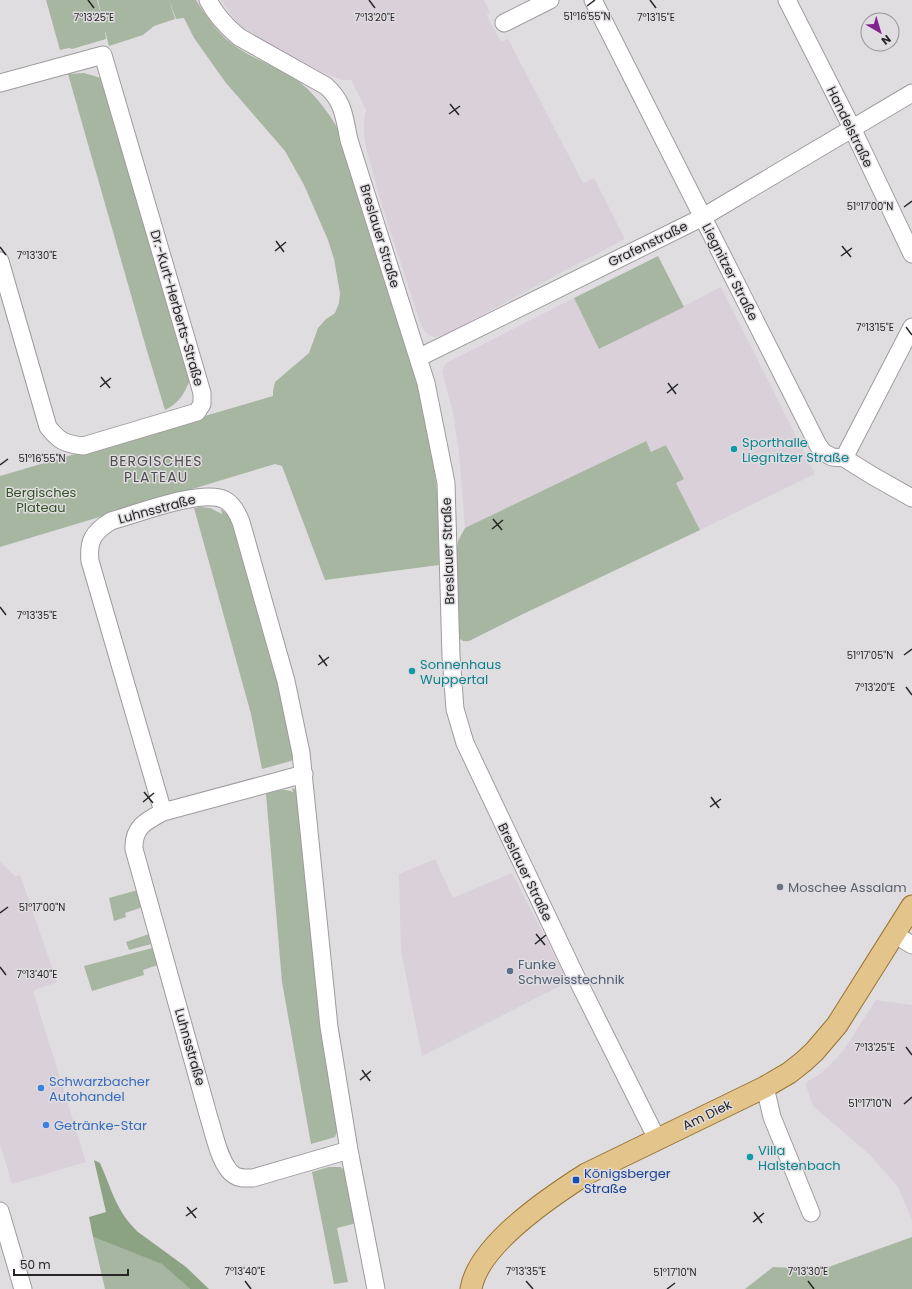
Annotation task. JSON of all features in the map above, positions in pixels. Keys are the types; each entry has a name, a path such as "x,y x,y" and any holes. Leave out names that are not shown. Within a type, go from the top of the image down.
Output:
{"main road":[{"name":"Am Diek","path":"471,1289 478,1269 493,1247 515,1226 548,1200 586,1174 765,1087 789,1073 814,1052 837,1025 912,906"}],"street":[{"name":"Breslauer Straße","path":"208,0 219,16 239,37 326,86 334,93 340,103 349,140 426,383 446,483 451,656 455,709 465,743 566,956 657,1139"},
{"path":"504,23 550,0"},
{"name":"Liegnitzer Straße","path":"593,0 818,445 823,452 832,457 844,458 912,498"},
{"name":"Handelstraße","path":"787,0 852,128 912,254"},
{"name":"Dr.-Kurt-Herberts-Straße","path":"0,83 103,55 202,393 202,404 197,412 83,446 68,444 56,438 48,427 0,261"},
{"name":"Grafenstraße","path":"418,358 703,217 912,93"},
{"path":"844,458 912,327"},
{"name":"Luhnsstraße","path":"163,812 90,561 89,548 100,527 111,522 192,498 213,496 225,500 232,506 241,522 286,681 301,753 329,1027 376,1289"},
{"name":"Luhnsstraße","path":"304,774 163,812 149,819 138,830 134,838 134,849 209,1118 223,1161 228,1170 235,1176 242,1179 253,1178 350,1150"},
{"path":"894,934 912,945"},
{"path":"765,1087 772,1117 811,1213"},
{"path":"0,1211 23,1289"}],"shaded area":[{"path":"221,0 484,0 490,13 487,14 488,18 501,42 508,39 583,183 594,178 625,239 446,334 435,337 429,335 425,332 421,325 384,212 367,152 364,135 366,110 351,80 342,80 326,74 261,40 245,30 232,16"},
{"path":"721,287 815,474 700,530 676,483 684,479 667,445 651,452 645,441 465,528 459,452 453,413 442,371 446,363 574,298 600,349"},
{"path":"435,859 453,898 512,873 568,982 422,1056 401,951 399,874"},
{"path":"0,862 15,876 20,875 57,982 33,991 86,1162 12,1184 0,1144"},
{"path":"876,1000 912,1005 912,1220 898,1187 870,1155 813,1106 805,1083 820,1074 837,1058"}],"green space":[{"path":"46,0 97,0 103,22 98,0 169,0 175,19 154,26 143,35 109,46 105,30 106,39 72,49 69,48 60,50"},
{"name":"Bergisches Plateau","path":"169,0 196,0 206,16 233,45 292,77 306,88 327,111 341,135 418,381 433,458 438,499 439,565 325,580 282,466 275,464 0,547 0,476 273,396 275,382 309,353 318,328 326,319 335,313 339,303 340,293 334,259 328,240 304,185 285,151 226,83 194,38 184,18 176,19"},
{"path":"84,73 101,78 191,378 184,393 175,404 165,410 68,74"},
{"path":"658,256 684,307 599,349 574,298"},
{"path":"646,441 651,452 666,445 684,479 676,483 700,530 469,641 464,641 461,639 459,637 456,555 458,541 465,528"},
{"path":"194,508 210,508 222,514 221,509 229,516 234,524 279,682 294,757 291,761 262,769 251,714"},
{"path":"292,788 297,790 312,913 330,1092 338,1129 335,1137 311,1144 282,982 266,794 282,790 293,792"},
{"path":"138,890 143,907 125,913 126,917 114,921 109,898"},
{"path":"152,933 155,943 129,950 126,942"},
{"path":"156,947 161,964 143,970 144,975 92,991 84,966"},
{"path":"94,1160 100,1163 119,1208 138,1232 186,1267 209,1289 190,1289 162,1264 93,1237 89,1217 106,1212"},
{"path":"329,1167 341,1167 348,1175 357,1223 337,1228 348,1282 334,1284 312,1172"},
{"path":"93,1237 163,1264 190,1289 105,1289"},
{"path":"912,1237 912,1289 745,1289 773,1267 823,1269"}],"place":[{"name":"Sporthalle Liegnitzer Straße","path":"734,449"},
{"name":"Sonnenhaus Wuppertal","path":"412,671"},
{"name":"Moschee Assalam","path":"780,887"},
{"name":"Funke Schweisstechnik","path":"510,971"},
{"name":"Schwarzbacher Autohandel","path":"41,1088"},
{"name":"Getränke-Star","path":"46,1125"},
{"name":"Villa Halstenbach","path":"750,1157"},
{"name":"Königsberger Straße","path":"576,1180"}],"district":[{"name":"BERGISCHES PLATEAU","path":"156,470"}]}
